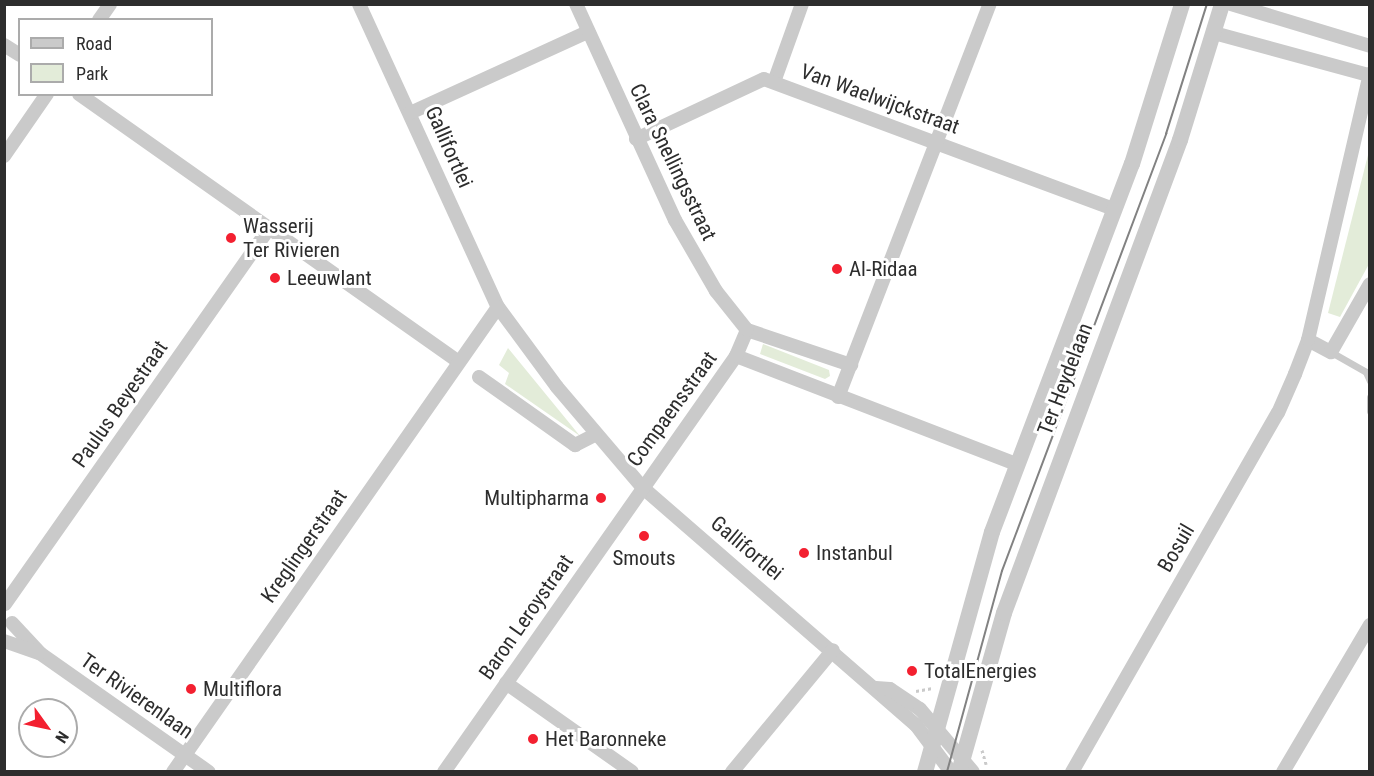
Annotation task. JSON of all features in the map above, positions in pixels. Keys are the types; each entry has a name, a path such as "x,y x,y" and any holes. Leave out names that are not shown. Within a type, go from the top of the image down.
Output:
{"street":[{"path":"100,18 110,4"},
{"name":"Gallifortlei","path":"359,4 498,308 596,435 642,487 876,688 932,746 951,771"},
{"name":"Clara Snellingsstraat","path":"576,4 636,140 716,291 747,330"},
{"path":"774,82 802,4"},
{"path":"838,397 990,4"},
{"name":"Ter Heydelaan","path":"925,771 937,724 1016,464 1114,209 1182,4"},
{"name":"Ter Heydelaan","path":"961,763 1041,508 1158,201 1222,4"},
{"path":"1231,4 1370,46"},
{"path":"410,113 588,32"},
{"path":"1214,33 1369,75"},
{"path":"4,45 18,54"},
{"name":"Bosuil","path":"1072,771 1278,413 1308,340 1369,75"},
{"name":"Van Waelwijckstraat","path":"636,140 764,79 1114,209"},
{"path":"4,156 46,96"},
{"path":"82,96 457,361 498,308"},
{"name":"Paulus Beyestraat","path":"5,604 269,228"},
{"path":"1308,340 1331,352 1370,284"},
{"path":"851,365 747,330 736,356 1016,464"},
{"name":"Compaensstraat","path":"642,487 736,356"},
{"name":"Kreglingerstraat","path":"173,771 457,361"},
{"path":"479,377 575,446 596,435"},
{"name":"Baron Leroystraat","path":"444,771 642,487"},
{"path":"4,636 12,623 5,604"},
{"name":"Ter Rivierenlaan","path":"12,623 41,654 209,771"},
{"path":"1283,771 1370,625"},
{"name":"Ter Rivierenlaan","path":"4,641 41,654"},
{"path":"732,771 833,650"},
{"path":"507,683 632,771"},
{"name":"Gallifortlei","path":"876,688 897,693 937,724 961,763 973,771"}],"lane":[{"path":"1331,352 1368,372 1370,381"},
{"path":"1370,397 1370,411"}],"green space":[{"path":"1369,151 1369,264 1340,317 1328,313"},
{"path":"763,344 829,370 830,376 825,379 760,354"},
{"path":"508,348 580,436 505,384 509,373 499,365"}],"tram line":[{"path":"947,772 1002,571 1166,134 1207,4"}],"place":[{"name":"Wasserij Ter Rivieren","path":"231,238"},
{"name":"Al-Ridaa","path":"837,269"},
{"name":"Leeuwlant","path":"275,278"},
{"name":"Multipharma","path":"601,498"},
{"name":"Smouts","path":"644,536"},
{"name":"Instanbul","path":"804,553"},
{"name":"TotalEnergies","path":"912,671"},
{"name":"Multiflora","path":"191,689"},
{"name":"Het Baronneke","path":"533,739"}]}
